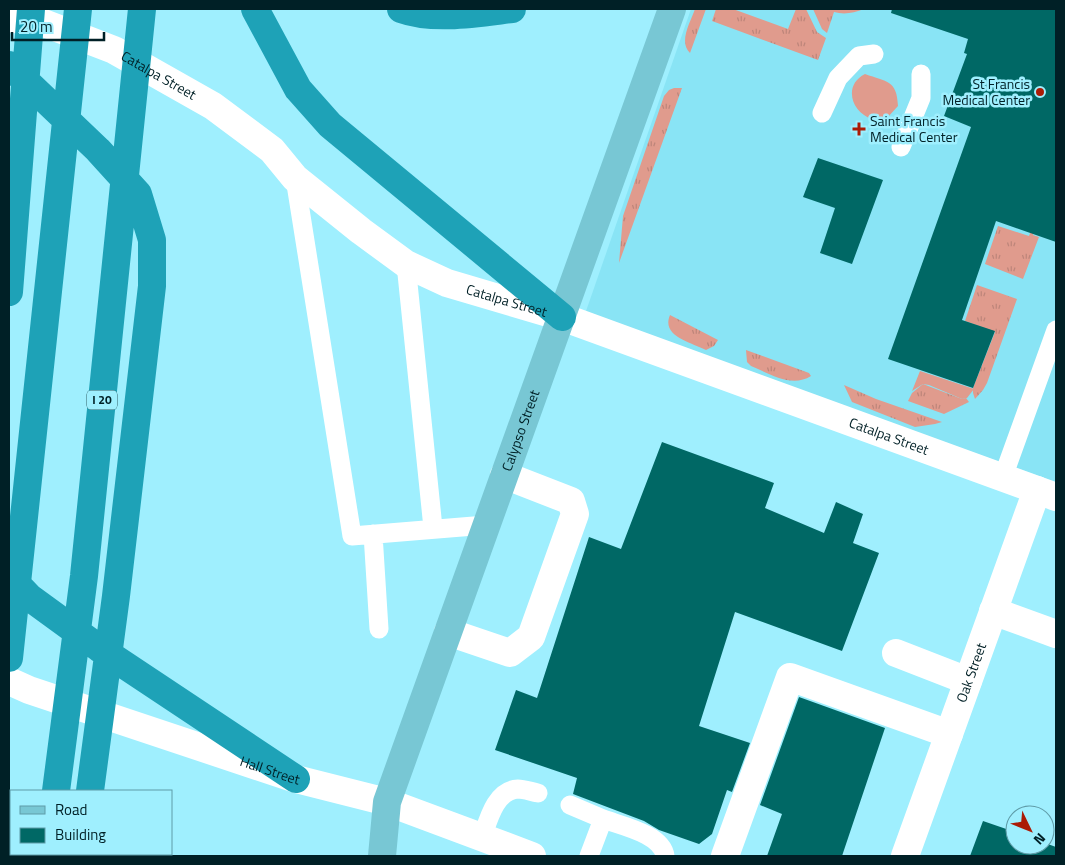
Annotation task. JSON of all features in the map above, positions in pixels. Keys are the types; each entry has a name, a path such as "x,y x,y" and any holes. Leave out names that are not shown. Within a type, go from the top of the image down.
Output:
{"highway":[{"path":"9,292 31,9"},
{"path":"9,658 78,9"},
{"name":"I 20","path":"56,790 84,576 142,9"},
{"path":"255,9 298,89 330,125 562,317"},
{"path":"401,9 412,13 464,15 512,9"},
{"path":"9,66 98,150 138,194 152,240 152,286 116,596 90,790"},
{"path":"9,145 44,137 98,150"},
{"path":"9,576 29,597 99,648 296,779"}],"main road":[{"name":"Calypso Street","path":"382,856 387,802 672,9"}],"street":[{"name":"Catalpa Street","path":"9,19 36,20 114,50 213,106 272,150 295,178 361,231 406,264 447,283 562,317 1047,493"},
{"path":"448,632 510,653 531,637 569,532 575,514 571,501 504,475"},
{"name":"Oak Street","path":"905,856 993,611 1047,493"},
{"path":"993,611 1056,634"},
{"path":"896,652 968,682"},
{"path":"725,856 790,677 949,734"},
{"name":"Hall Street","path":"9,680 29,690 296,779 387,802 532,856"}],"lane":[{"path":"822,113 838,78 859,56 874,54"},
{"path":"902,146 921,98 921,74"},
{"path":"295,178 352,536 486,525"},
{"path":"406,264 433,528"},
{"path":"1003,477 1056,330"},
{"path":"373,534 379,629"},
{"path":"482,838 494,805 503,795 517,789 538,793"},
{"path":"570,805 652,837 664,850 665,856"},
{"path":"589,856 603,819"}],"shaded area":[{"name":"Saint Francis Medical Center","path":"691,9 1056,9 1056,482 585,314"}],"green space":[{"path":"695,9 706,9 690,53 685,43 685,37"},
{"path":"716,9 733,9 788,29 796,9 806,9 817,32 826,38 818,60 712,21"},
{"path":"813,9 864,9 849,13 834,12 827,33 822,29"},
{"path":"865,74 889,83 896,91 898,106 887,118 872,119 865,116 855,105 852,91 858,79"},
{"path":"682,88 619,263 623,216 664,96 669,90"},
{"path":"1048,181 1053,183 1033,235 1039,237 1023,279 985,264 998,226 1029,236"},
{"path":"977,285 1017,299 987,383 975,399 973,388 995,332 965,321"},
{"path":"670,315 718,340 714,346 706,350 685,341 673,333 670,328 668,322"},
{"path":"746,350 809,373 811,376 796,381 773,376 751,366 747,362"},
{"path":"920,371 974,389 967,398 962,399 923,384 912,391"},
{"path":"923,384 962,399 966,398 969,402 944,414 908,401 912,393"},
{"path":"844,385 876,399 942,422 915,427 852,402"}],"building":[{"path":"892,9 1056,9 1056,242 996,221 962,320 995,331 973,388 888,359 971,127 944,116 967,54 964,53 968,39 891,13"},
{"path":"818,158 883,180 852,264 820,253 835,208 803,197"},
{"path":"662,442 774,483 765,508 824,533 836,502 863,514 853,543 879,553 842,651 735,612 699,726 750,743 732,792 727,790 712,834 699,844 659,830 644,821 573,794 577,778 495,750 516,690 537,698 589,537 621,549"},
{"path":"799,697 885,728 842,856 767,856 782,814 760,805"},
{"path":"983,821 1005,829 1005,855 1055,855 1056,847 1056,856 970,856"}],"place":[{"name":"St Francis Medical Center","path":"1040,92"},
{"name":"Saint Francis Medical Center","path":"859,129"}]}
